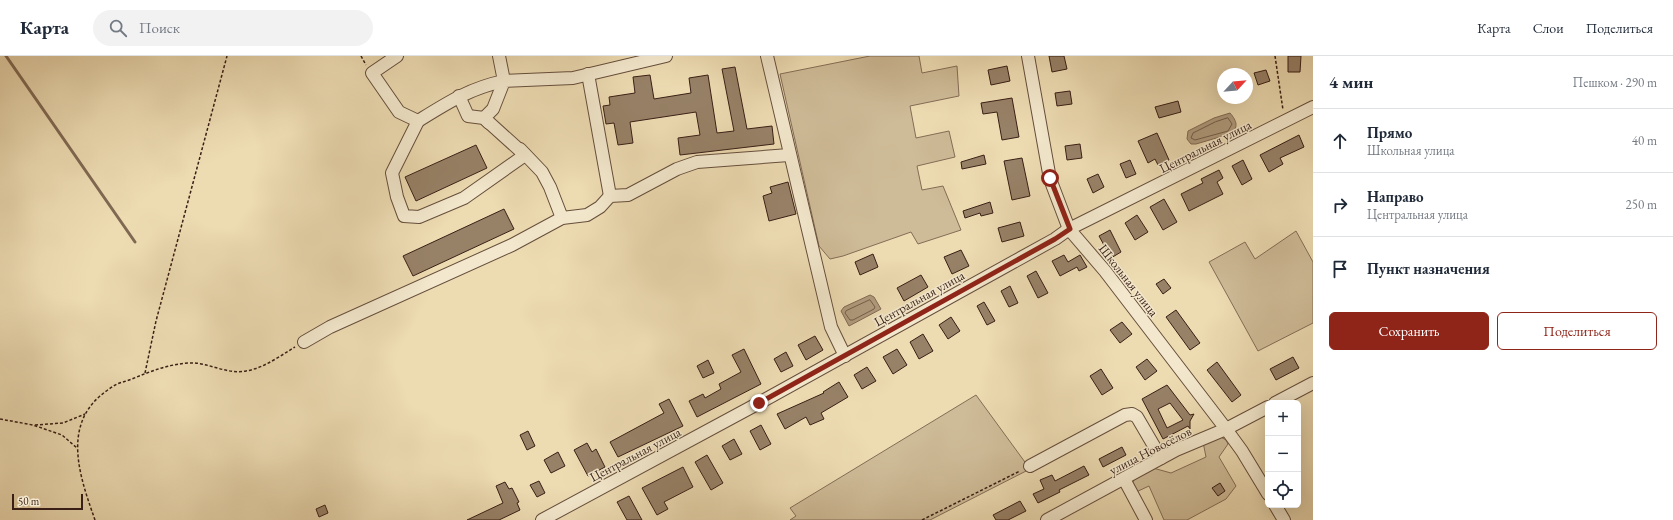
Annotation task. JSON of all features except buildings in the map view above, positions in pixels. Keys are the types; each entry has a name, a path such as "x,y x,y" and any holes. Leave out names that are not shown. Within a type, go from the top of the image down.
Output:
{"street":[{"path":"397,56 372,73 399,112 418,121"},
{"path":"484,118 493,109 504,81 499,56"},
{"path":"525,155 464,198 419,217 404,216 397,197 392,173 418,121 459,96 483,85 504,81 573,78 666,56"},
{"path":"767,56 789,155 797,180 831,327 845,356"},
{"name":"Школьная улица","path":"1028,56 1050,178 1070,229 1106,271 1226,428 1265,489"},
{"path":"588,74 610,196"},
{"path":"459,96 468,116 484,118 542,172 550,187 562,218"},
{"name":"Центральная улица","path":"542,520 845,356 1055,239 1070,229 1313,107"},
{"path":"304,342 330,327 371,307 512,245 562,218 588,215 610,196 628,195 677,169 697,162 789,155"},
{"path":"1281,400 1313,383"},
{"name":"улица Новосёлов","path":"1047,520 1176,450 1265,408"},
{"path":"1030,466 1124,415 1132,414 1137,417 1161,458"},
{"path":"1124,479 1146,520"},
{"path":"1277,508 1284,520"}],"path":[{"path":"145,373 156,321 227,56"},
{"path":"1275,56 1284,117 1286,121"},
{"path":"95,520 83,486 77,448 80,424 93,402 117,384 131,380 145,373 176,364 192,363 245,372 258,368 304,342"},
{"path":"33,425 63,423 85,414"},
{"path":"0,419 33,425 62,435 77,448"},
{"path":"922,520 1030,466"}],"shaded area":[{"path":"870,56 919,56 922,73 957,66 959,96 910,106 916,138 949,131 955,157 917,166 922,190 943,186 961,230 918,244 911,232 843,256 830,259 819,246 780,74"},
{"path":"1296,231 1313,262 1313,323 1258,351 1209,262 1245,242 1255,259"},
{"path":"976,395 1030,469 930,520 790,520 796,516 790,508"},
{"path":"1219,436 1226,440 1228,444 1219,457 1236,486 1226,499 1187,520 1164,520 1149,486 1134,493 1131,486 1135,478 1153,468 1171,473 1206,457 1203,442"}],"water":[{"path":"1230,113 1234,119 1236,127 1230,134 1196,144 1191,144 1187,139 1188,131 1214,118"},
{"path":"870,295 874,297 881,309 849,326 841,311 844,307"}],"waterway":[{"path":"6,56 135,242"}],"route":[{"path":"759,403 1055,239 1070,229 1050,178"}]}
